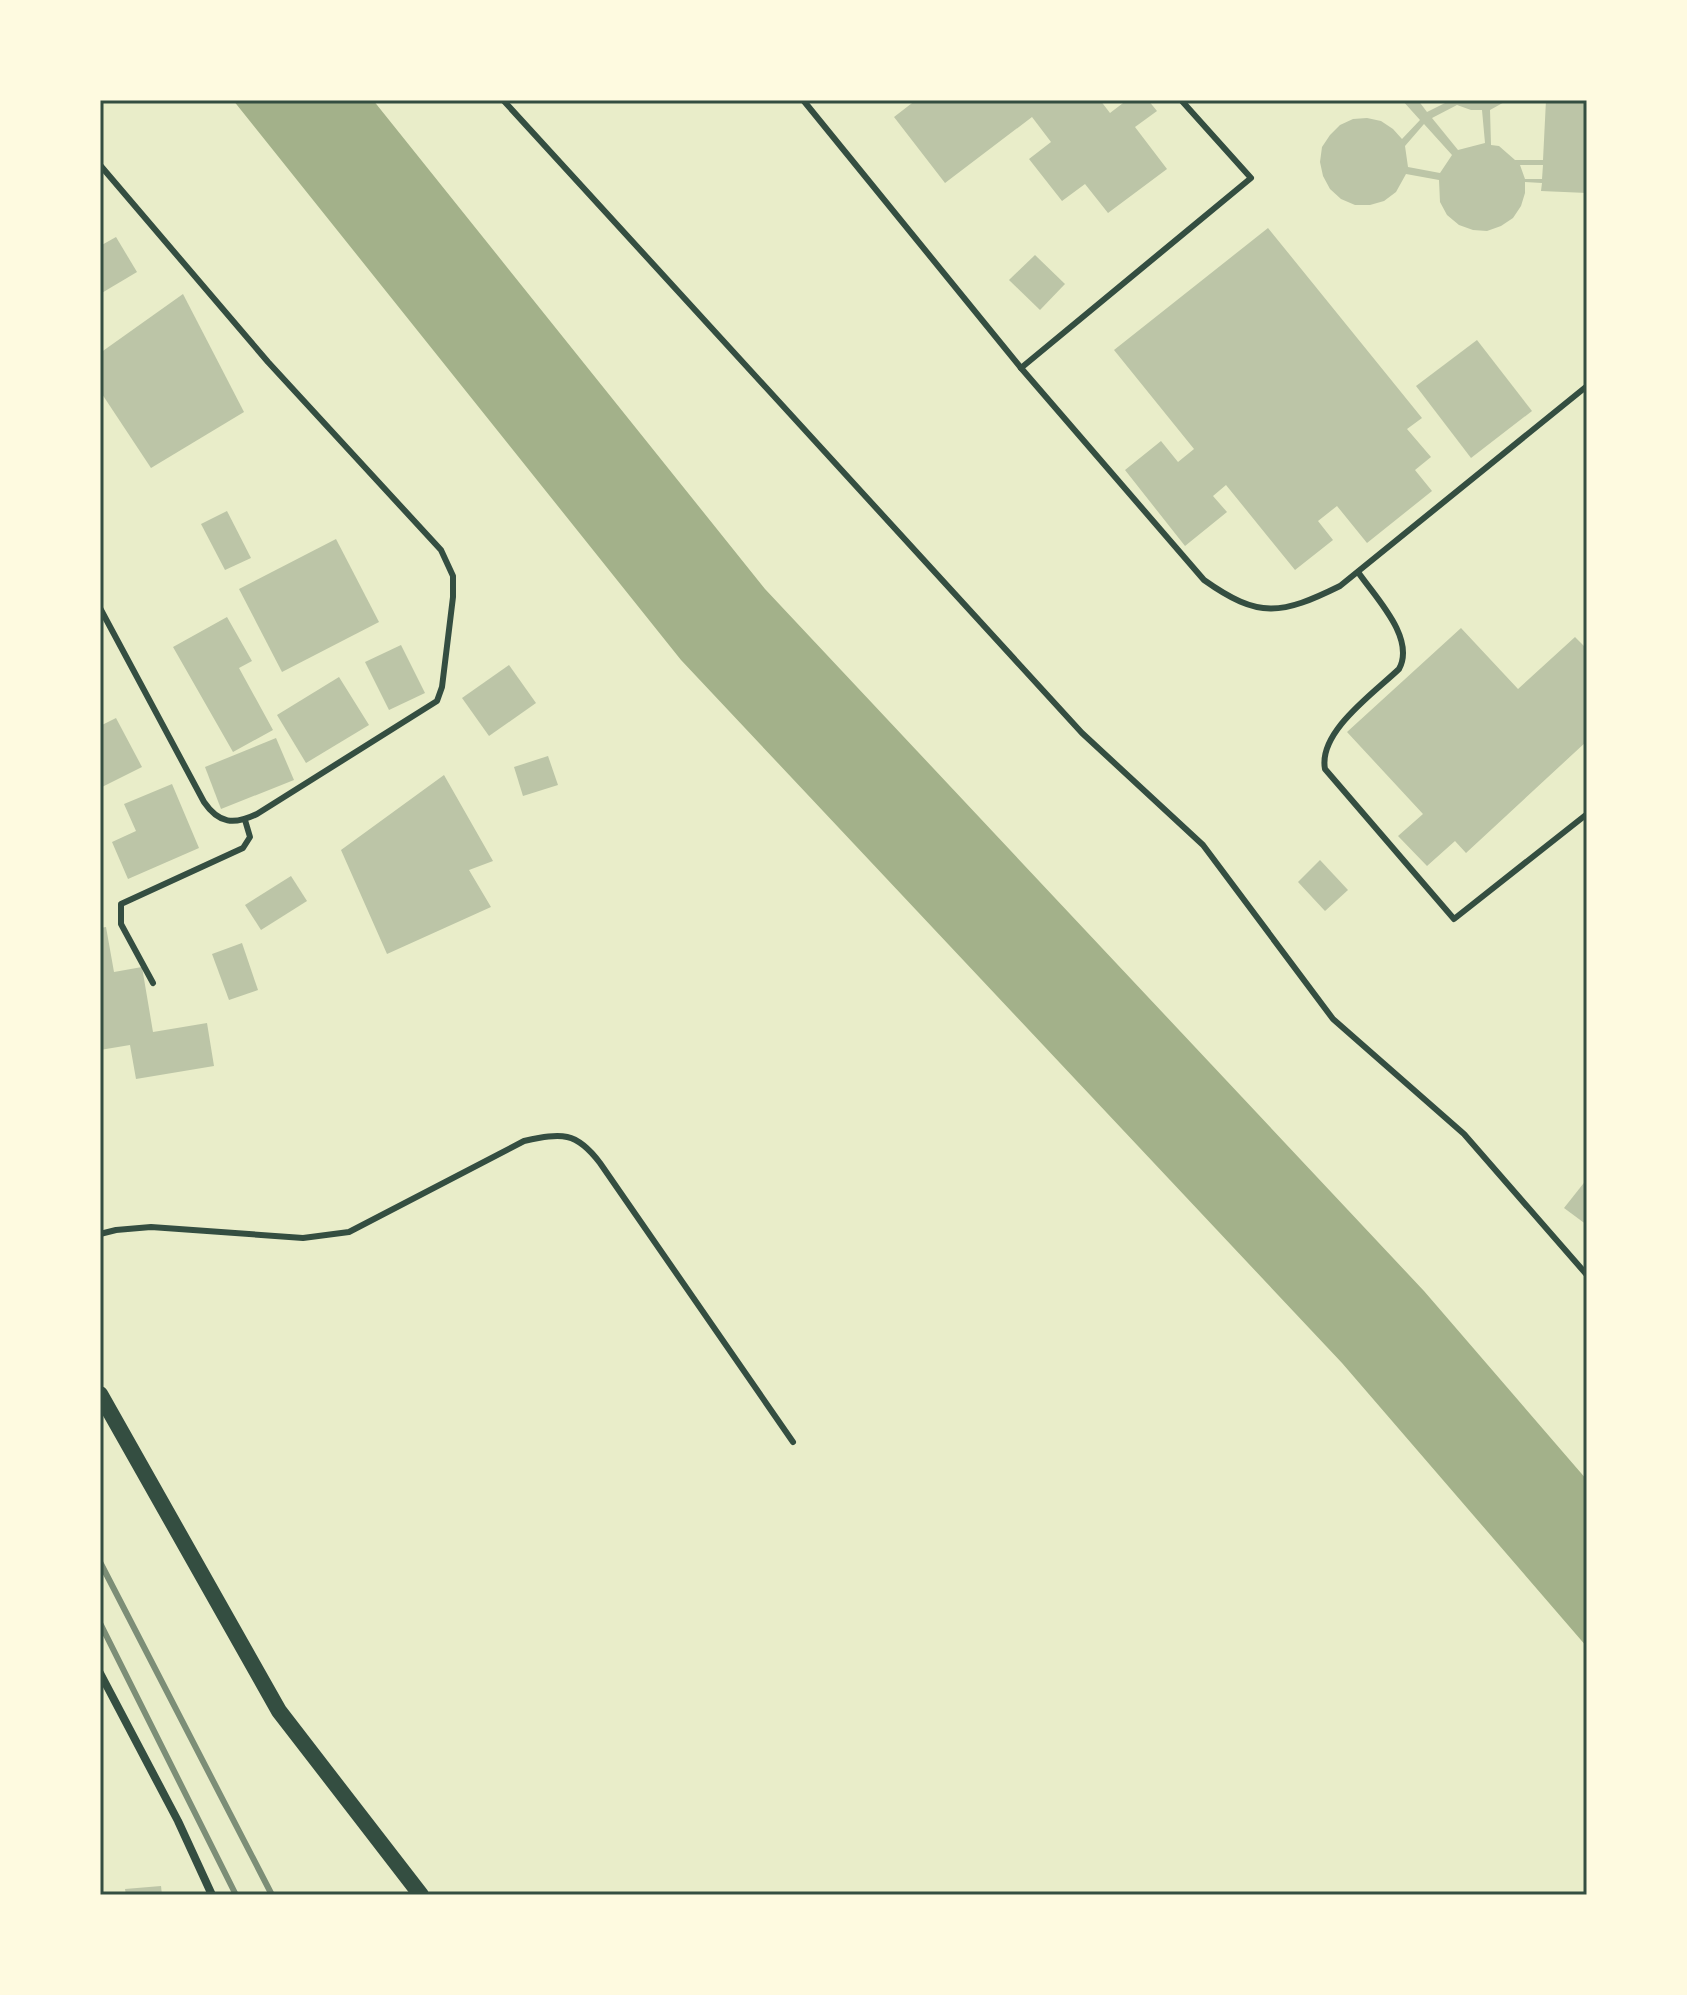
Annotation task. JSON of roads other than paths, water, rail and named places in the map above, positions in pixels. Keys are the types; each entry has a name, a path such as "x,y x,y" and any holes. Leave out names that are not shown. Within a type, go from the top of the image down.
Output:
{"main road":[{"path":"100,1394 279,1711 421,1895"}],"street":[{"path":"100,1673 178,1821 212,1895"}],"lane":[{"path":"503,100 1082,733 1203,845 1333,1019 1464,1134 1587,1275"},
{"path":"803,100 1021,368 1204,580 1233,601 1269,609 1303,604 1340,586 1587,386"},
{"path":"1021,368 1251,178 1181,100"},
{"path":"100,165 268,362 441,550 453,576 452,621 437,701 245,820 220,820 212,815 100,608"},
{"path":"1358,572 1399,631 1404,660 1399,669 1332,733 1323,757 1325,769 1454,919 1587,814"},
{"path":"153,983 121,924 121,904 243,848 250,837 245,820"},
{"path":"100,1234 151,1227 303,1238 349,1232 524,1141 556,1134 574,1138 587,1146 600,1163 793,1442"}],"railway":[{"path":"100,1562 272,1895"},
{"path":"100,1623 236,1895"}]}
